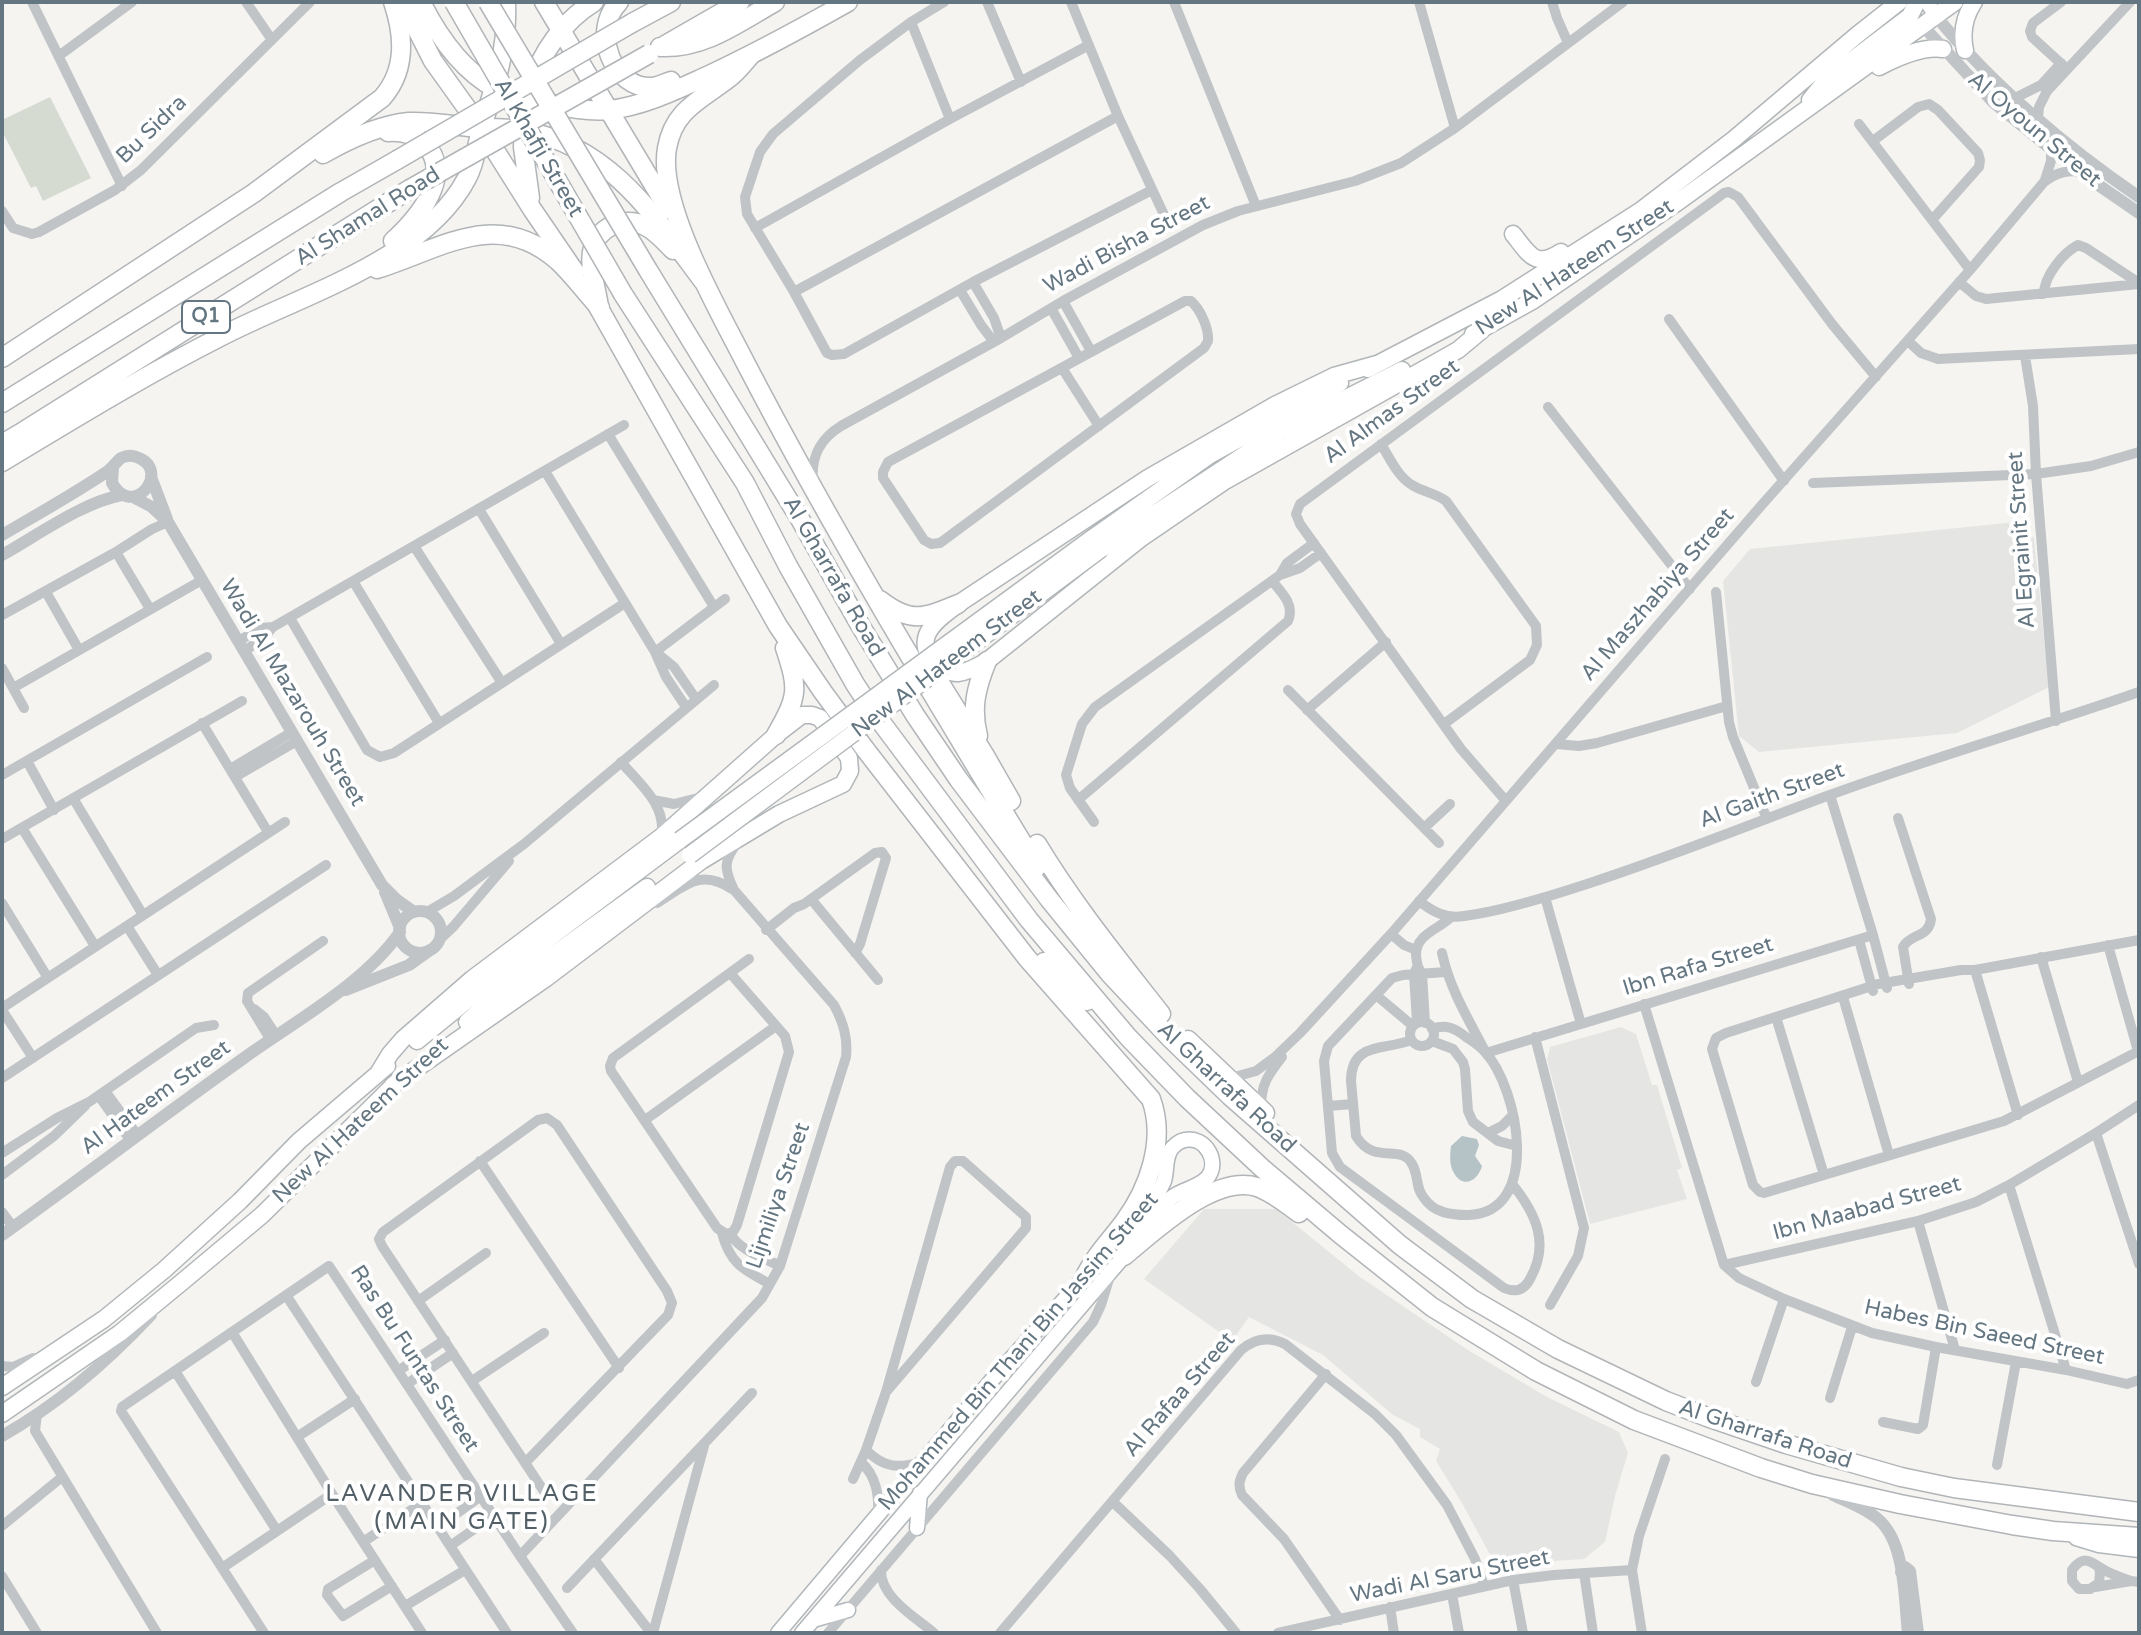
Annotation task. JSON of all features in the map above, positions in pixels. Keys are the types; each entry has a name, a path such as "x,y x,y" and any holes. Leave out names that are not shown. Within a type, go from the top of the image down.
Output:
{"highway":[{"path":"2,358 254,193 382,98 391,87 400,66 402,50 393,2"},
{"path":"403,2 433,61 600,308 778,626 865,749 1027,958 1151,1099 1157,1128 1156,1141 1143,1190 1125,1221 1094,1258 1084,1278"},
{"path":"421,2 449,48 495,89 570,109 609,110 650,101 750,56 848,2"},
{"name":"Al Khafji Street","path":"454,2 623,294"},
{"name":"Al Khafji Street","path":"488,2 648,270"},
{"path":"2,462 112,395 224,335 355,275 417,236 449,206 469,176 495,89 506,35 506,2"},
{"path":"544,2 684,235"},
{"path":"532,209 524,157 526,99 545,53 576,15 594,2"},
{"path":"619,2 608,18 605,30 607,48 613,62 632,81 656,86 723,61 750,56"},
{"name":"Al Shamal Road","path":"2,403 341,192 671,2"},
{"name":"Al Shamal Road","path":"2,444 410,189 740,2"},
{"path":"654,51 703,42 775,2"},
{"path":"750,56 728,79 686,109 668,141 665,158 667,180 684,235 703,281 815,492 1087,948"},
{"path":"254,193 361,135 407,123 523,130 575,147 614,174 644,202 703,281"},
{"path":"355,275 412,222 431,193 436,170 428,148 410,134 394,131 361,135"},
{"path":"600,308 592,252 597,238 607,228 621,222 635,222 649,227 703,281"},
{"path":"355,275 463,237 499,234 526,240 546,252 559,262 600,308"},
{"name":"Al Gharrafa Road","path":"648,270 915,715 959,780 1087,948 1181,1049 1230,1096 1400,1245 1472,1299 1558,1349 1666,1401 1786,1444 1901,1477 1954,1488 2139,1512"},
{"name":"Al Gharrafa Road","path":"623,294 745,483 788,566 872,710 1029,920 1128,1037 1223,1133 1340,1234 1432,1307 1536,1371 1634,1420 1709,1449 1812,1484 1900,1504 2053,1531 2139,1537"},
{"path":"875,597 901,615 916,617 958,604"},
{"path":"891,624 908,632 1048,863 1165,1019 1231,1078 1335,1188"},
{"path":"776,735 793,705 795,687 795,678 778,626"},
{"path":"984,754 977,734 974,704 987,661"},
{"path":"991,912 1128,1037"},
{"path":"1118,1263 1206,1195 1216,1189 1242,1184 1261,1188 1306,1218 1340,1234"}],"main road":[{"path":"1875,20 1876,2"},
{"name":"New Al Hateem Street","path":"2,1414 120,1333 262,1215 393,1085 494,998 685,848 1096,544 1210,455 1502,299 1640,211 1734,139 1875,20 1955,2"},
{"path":"1965,50 1964,25 1974,2"},
{"path":"1803,112 1827,79 1918,8"},
{"name":"New Al Hateem Street","path":"1096,544 1279,432 1482,330 1534,300 1845,81 1918,8"},
{"path":"1845,81 1902,57 1928,49 1943,49"},
{"path":"1513,234 1529,255 1544,261 1613,219 1640,211"},
{"path":"1377,364 1334,376 1275,405 1148,478 958,604 932,627 926,637 928,654 946,672 965,671 987,661 1140,539 1225,481 1424,370 1458,350 1482,330"},
{"path":"379,1072 396,1047 472,979 661,837 802,715 820,718 849,758 850,771 843,784 745,833 683,873 545,979 393,1085"},
{"name":"New Al Hateem Street","path":"2,1387 104,1319 164,1270 240,1201 299,1141 481,989 685,848"},
{"name":"Mohammed Bin Thani Bin Jassim Street","path":"778,1633 991,1381 1153,1200 1164,1181 1171,1149 1186,1140 1200,1142 1211,1155 1213,1164 1206,1180 1182,1190 1169,1200 802,1633"},
{"path":"917,1528 920,1493"},
{"name":"Al Gharrafa Road","path":"2114,1509 2139,1505"},
{"name":"Al Gharrafa Road","path":"2053,1531 2099,1545 2139,1550"},
{"path":"812,1620 848,1610"}],"street":[{"path":"32,2 122,186"},
{"path":"60,55 132,2"},
{"path":"246,2 272,40"},
{"name":"Bu Sidra","path":"2,211 13,228 32,234 122,186 310,2"},
{"path":"944,2 860,60 768,139 760,152 745,197 745,209 823,348 838,356 1152,190"},
{"path":"987,2 1021,82"},
{"path":"1071,2 1118,116 1166,219"},
{"path":"1174,2 1256,206"},
{"path":"1419,2 1455,128"},
{"path":"1552,2 1568,43"},
{"name":"Wadi Bisha Street","path":"815,492 813,468 816,453 829,434 841,426 1203,225 1238,211 1355,181 1422,150 1623,2"},
{"path":"2061,2 2033,23 2030,31 2032,37 2064,66"},
{"path":"2038,118 2048,84 2130,2"},
{"name":"Al Oyoun Street","path":"1918,8 1943,49 1993,102 2078,171 2139,213"},
{"name":"Al Oyoun Street","path":"1918,8 2077,153 2139,197"},
{"path":"911,22 950,119"},
{"path":"755,228 1089,45"},
{"path":"2015,98 2048,84"},
{"path":"1873,141 1918,107 1929,104 1978,153 1980,160 1977,170 1932,220"},
{"path":"794,292 1118,116"},
{"path":"1859,124 1970,270"},
{"name":"Al Maszhabiya Street","path":"1261,1108 1261,1094 1269,1073 1300,1033 1391,934 1970,270 2044,182 2049,172 2051,149"},
{"path":"2044,182 2054,174 2078,171"},
{"name":"Al Almas Street","path":"1506,801 1461,749 1297,519 1300,504 1724,193 1738,197 1832,324 1876,377"},
{"path":"2044,294 2044,284 2049,275 2073,246 2078,245 2139,283"},
{"path":"973,282 994,318 998,340"},
{"path":"1959,282 1981,298 2139,283"},
{"path":"960,290 981,325 998,340"},
{"path":"1063,301 1091,351"},
{"path":"1188,301 1196,306 1209,338 1204,348 936,544 924,540 886,483 883,472 888,462 1091,351 1188,301"},
{"path":"1051,308 1079,358"},
{"path":"1669,319 1784,481"},
{"path":"1908,341 1921,353 1938,359 2139,349"},
{"name":"Al Egrainit Street","path":"2025,356 2033,406 2056,721"},
{"path":"1062,368 1099,426"},
{"path":"1548,407 1690,589"},
{"path":"242,646 260,628 273,627 290,618 624,425"},
{"path":"608,434 714,607"},
{"path":"1381,444 1403,478 1446,501 1536,626 1537,645 1530,660 1444,724"},
{"path":"1813,483 2036,474 2091,466 2139,452"},
{"path":"2,535 70,496 123,457 136,456 147,464 151,477 146,490 128,496 105,498 88,505 2,555"},
{"path":"113,467 112,483 128,496"},
{"path":"545,471 686,707"},
{"name":"Wadi Al Mazarouh Street","path":"151,477 168,522 382,885 400,930"},
{"name":"Wadi Al Mazarouh Street","path":"128,496 152,507 168,522"},
{"path":"479,509 561,644"},
{"path":"2,615 168,522"},
{"path":"1276,578 1287,563 1314,543"},
{"path":"414,546 502,683"},
{"path":"116,552 150,609"},
{"path":"1094,822 1068,784 1067,771 1082,724 1090,712 1276,578 1300,568 1321,553"},
{"path":"1078,800 1288,621 1290,606 1276,578"},
{"path":"13,688 202,580"},
{"path":"353,581 439,723"},
{"path":"46,592 79,650"},
{"path":"1716,592 1733,737 1767,819"},
{"path":"655,652 725,599"},
{"path":"290,618 367,750 373,755 387,757 625,603"},
{"path":"1307,710 1388,644"},
{"path":"655,652 674,667 696,699"},
{"path":"2,775 207,657"},
{"path":"2,668 24,708"},
{"name":"Al Hateem Street","path":"421,912 454,896 524,844 714,685"},
{"path":"1288,690 1439,843"},
{"name":"Al Gaith Street","path":"1451,917 1545,897 1629,870 1830,795 2139,692"},
{"path":"2,839 242,701"},
{"path":"1556,744 1579,746 1597,743 1727,706"},
{"path":"202,723 268,832"},
{"path":"232,773 294,736"},
{"path":"27,761 54,810"},
{"path":"621,762 653,800 662,818 661,837"},
{"path":"653,800 681,804 711,794"},
{"path":"1830,795 1886,985"},
{"path":"73,798 143,915"},
{"path":"1424,828 1450,804"},
{"path":"1898,818 1931,919 1924,933 1908,939 1903,947 1908,981"},
{"path":"33,1058 2,1009 285,822"},
{"path":"22,828 95,946"},
{"path":"734,890 727,876 726,863 731,850 745,833"},
{"name":"Al Hateem Street","path":"335,994 409,965 435,945 524,844"},
{"path":"769,932 875,853 882,852 886,858 855,953"},
{"path":"2,1078 326,865"},
{"path":"626,916 646,909 696,880 714,879 734,890"},
{"name":"Wadi Al Mazarouh Street","path":"382,885 397,900 421,912"},
{"name":"Lijmiliya Street","path":"520,1556 762,1298 780,1266 847,1047 842,1020 834,1005 734,890"},
{"path":"1545,897 1581,1024"},
{"path":"808,901 878,980"},
{"path":"1419,901 1429,909 1451,917 1422,938 1416,950 1422,1025"},
{"path":"2,903 48,978"},
{"path":"421,912 434,916 441,932 435,945 421,953 412,951 402,941 400,930 405,918 421,912"},
{"path":"127,926 158,975"},
{"name":"Al Hateem Street","path":"8,1231 335,994 377,959 400,930"},
{"path":"1391,934 1416,950"},
{"name":"Ibn Rafa Street","path":"1486,1053 1873,935"},
{"path":"1859,940 1873,989"},
{"path":"2108,945 2138,1051 2018,1115 1996,1123 1769,1193 1756,1189 1714,1054 1713,1043 1721,1035 1843,997 1858,996 1886,985 1956,977 1975,970 2041,957 2108,945 2139,940"},
{"path":"273,1037 264,1017 247,1001 250,990 323,941"},
{"path":"1442,953 1456,998 1502,1080 1513,1115 1517,1146 1517,1171 1513,1185 1491,1209 1475,1215 1447,1214 1428,1203 1417,1186 1414,1168 1406,1157 1375,1153 1360,1143 1354,1127 1352,1066 1360,1055 1371,1049 1411,1040 1421,1046 1432,1041 1453,1049 1463,1062 1469,1117 1477,1127 1504,1144 1517,1146"},
{"path":"2041,957 2078,1082"},
{"path":"749,959 613,1058 610,1066 717,1228 744,1249 780,1266"},
{"path":"1975,970 2018,1115"},
{"path":"1446,972 1418,972 1392,978 1331,1042 1324,1061 1332,1153 1337,1163 1508,1290 1518,1290 1527,1285 1535,1271 1541,1245 1526,1201 1513,1185"},
{"path":"726,1234 737,1225 789,1058 787,1041 730,973"},
{"path":"1376,995 1422,1025 1434,1035 1432,1041"},
{"path":"1843,997 1889,1155"},
{"path":"1644,1004 1724,1265"},
{"name":"Ibn Maabad Street","path":"1776,1017 1824,1175"},
{"path":"2,1153 98,1096 191,1031 214,1025"},
{"path":"1411,1040 1410,1033 1422,1025 1444,1026 1455,1029 1486,1053"},
{"path":"645,1120 776,1026"},
{"name":"Al Maszhabiya Street","path":"1231,1078 1261,1068 1300,1033"},
{"path":"1535,1037 1584,1228 1578,1256 1550,1305"},
{"path":"98,1096 134,1139"},
{"path":"2,1175 54,1136 98,1096"},
{"path":"1328,1106 1353,1104"},
{"name":"Ibn Maabad Street","path":"1724,1265 1918,1221 1976,1202 2139,1105"},
{"path":"1488,1133 1502,1126 1513,1115"},
{"path":"525,1463 668,1315 672,1303 671,1297 555,1122 542,1118 380,1235 382,1246 445,1340 453,1353 472,1381 525,1463 547,1496"},
{"path":"2096,1133 2139,1264"},
{"path":"480,1161 619,1368"},
{"path":"853,1479 886,1392 950,1167 955,1161 963,1161 1026,1217 1026,1228 886,1392"},
{"path":"2009,1185 2066,1370"},
{"path":"1412,1221 1428,1203"},
{"path":"2,1212 8,1231"},
{"path":"1918,1221 1955,1350"},
{"path":"726,1234 726,1247 737,1264 770,1284"},
{"path":"418,1301 486,1253"},
{"name":"Mohammed Bin Thani Bin Jassim Street","path":"828,1633 1093,1322 1118,1263"},
{"name":"Habes Bin Saeed Street","path":"1724,1265 1739,1278 1852,1327 1936,1347 2127,1384 2139,1380"},
{"name":"Ras Bu Funtas Street","path":"286,1295 329,1266 573,1633"},
{"path":"2,1436 37,1414 96,1368 182,1282"},
{"path":"264,1633 122,1414 122,1407 286,1295 507,1633"},
{"path":"1756,1382 1784,1299"},
{"path":"2,1366 21,1365 69,1333 104,1319"},
{"path":"1830,1398 1852,1327"},
{"path":"232,1332 422,1633"},
{"path":"472,1381 544,1333"},
{"name":"Al Rafaa Street","path":"1000,1633 1241,1350 1260,1339 1276,1340 1326,1374 1385,1423 1447,1505 1475,1559 1484,1586"},
{"path":"398,1371 445,1340"},
{"path":"1883,1422 1918,1429 1923,1425 1936,1347"},
{"path":"407,1384 453,1353"},
{"path":"1997,1465 2016,1362"},
{"path":"175,1371 277,1531"},
{"path":"1326,1374 1243,1473 1239,1488 1284,1539 1340,1620"},
{"path":"567,1588 752,1393"},
{"path":"297,1437 355,1399"},
{"path":"37,1414 34,1429 157,1633"},
{"path":"14,1429 34,1429"},
{"path":"652,1633 704,1443"},
{"path":"866,1450 875,1459 890,1465 925,1462"},
{"path":"1642,1633 1632,1570 1639,1536 1665,1459"},
{"path":"861,1462 870,1470 874,1481 878,1516"},
{"path":"2,1526 62,1477"},
{"path":"1812,1484 1855,1506 1885,1527 1896,1547 1908,1633"},
{"path":"222,1568 332,1494"},
{"path":"438,1527 481,1496"},
{"path":"1113,1502 1170,1556 1236,1633"},
{"path":"363,1542 422,1503"},
{"path":"450,1546 493,1516"},
{"path":"594,1559 652,1633"},
{"path":"375,1560 328,1589 327,1595 343,1616 392,1586"},
{"path":"2090,1561 2099,1568 2135,1582 2085,1590 2079,1589 2071,1575 2079,1562 2090,1561"},
{"path":"1901,1572 1905,1567 1910,1571 1918,1633"},
{"path":"2095,1587 2100,1578 2099,1568"},
{"path":"405,1606 465,1570"},
{"path":"881,1570 882,1583 888,1594 934,1633"},
{"name":"Wadi Al Saru Street","path":"1278,1633 1328,1628 1340,1620 1390,1607 1513,1580 1632,1570"},
{"path":"1584,1573 1593,1633"},
{"path":"2,1576 37,1633"},
{"path":"1513,1580 1523,1633"},
{"path":"862,1593 873,1590 888,1594"},
{"path":"1452,1594 1459,1633"},
{"path":"1390,1607 1394,1633"}],"shaded area":[{"path":"50,97 91,178 43,201 36,186 31,188 2,131 2,120"},
{"path":"2016,522 2034,538 2049,687 1957,733 1759,752 1739,736 1723,581 1750,549"},
{"path":"1621,1027 1636,1034 1652,1085 1657,1085 1682,1168 1677,1170 1687,1199 1590,1224 1547,1059 1550,1047"},
{"path":"1462,1136 1477,1139 1479,1145 1475,1156 1482,1166 1474,1179 1466,1182 1454,1173 1450,1160 1451,1146"},
{"path":"1204,1209 1276,1209 1360,1277 1468,1350 1547,1397 1619,1432 1628,1453 1605,1542 1584,1559 1509,1564 1489,1553 1436,1461 1440,1449 1420,1437 1420,1429 1393,1415 1323,1355 1249,1317 1232,1341 1144,1279"}],"district":[{"name":"LAVANDER VILLAGE (MAIN GATE)","path":"462,1509"}]}
